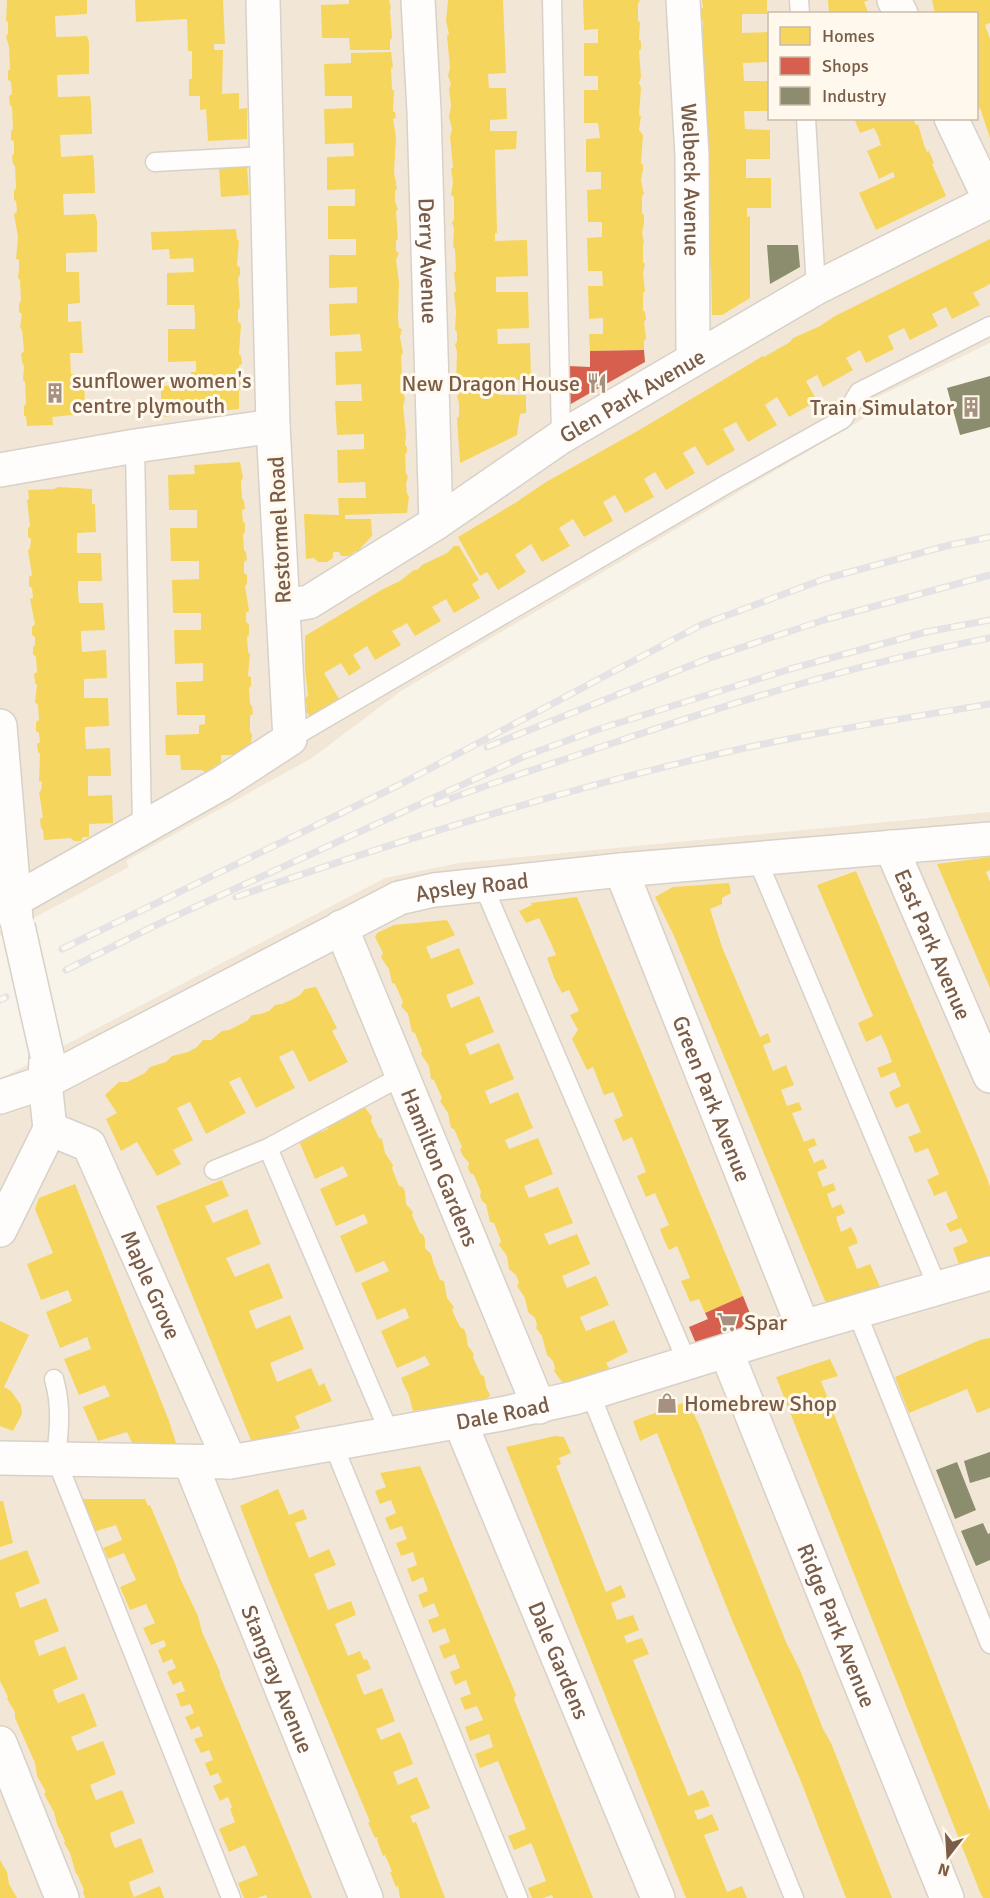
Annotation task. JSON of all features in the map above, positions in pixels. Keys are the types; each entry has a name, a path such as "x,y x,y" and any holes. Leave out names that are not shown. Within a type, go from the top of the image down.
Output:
{"street":[{"name":"Restormel Road","path":"263,0 273,426 290,739"},
{"name":"Derry Avenue","path":"418,0 424,111 436,523"},
{"name":"Welbeck Avenue","path":"683,0 692,155 693,359"},
{"path":"952,120 990,200"},
{"name":"Glen Park Avenue","path":"283,606 309,602 436,523 561,437 816,288 990,200"},
{"path":"0,470 135,446 273,426"},
{"path":"0,726 12,915 46,1069 50,1129 0,1230"},
{"path":"12,915 142,829 222,783 290,739"},
{"name":"Apsley Road","path":"0,1097 46,1069 399,898 434,890 621,870 990,839"},
{"name":"East Park Avenue","path":"891,847 990,1076"},
{"name":"Green Park Avenue","path":"621,870 803,1327"},
{"name":"Hamilton Gardens","path":"340,927 539,1407"},
{"name":"Maple Grove","path":"50,1129 89,1145 230,1462"},
{"name":"Dale Road","path":"0,1458 230,1462 460,1422 539,1407 590,1393 803,1327 990,1273"},
{"name":"Ridge Park Avenue","path":"726,1351 947,1898"},
{"name":"Dale Gardens","path":"460,1422 658,1898"},
{"name":"Stangray Avenue","path":"190,1462 366,1898"},
{"path":"0,1743 62,1898"}],"lane":[{"path":"552,0 561,437"},
{"path":"806,120 816,288"},
{"path":"155,162 267,156"},
{"path":"290,739 725,485 843,419 859,392 990,326"},
{"path":"135,446 142,829"},
{"path":"757,859 938,1288"},
{"path":"483,885 687,1362"},
{"path":"214,1170 268,1148 402,1076"},
{"path":"268,1148 390,1434"},
{"path":"857,1313 990,1644"},
{"path":"54,1379 60,1414 56,1459 231,1898"},
{"path":"590,1393 794,1898"},
{"path":"333,1444 518,1898"}],"shaded area":[{"path":"0,0 990,0 990,343 869,401 873,413 401,691 312,758 126,861 129,867 0,936"},
{"path":"990,812 990,1898 0,1898 0,1079 385,878 459,863"}],"building: Homes":[{"path":"7,0 87,0 87,14 55,16 56,37 87,36 89,42 89,74 57,75 58,97 90,96 92,134 60,135 61,157 93,155 95,193 63,194 64,215 95,214 97,252 66,253 66,272 79,272 80,303 68,304 68,322 81,321 83,353 70,353 71,374 84,374 85,406 72,407 73,415 52,417 53,425 27,426 24,415 25,382 21,354 24,351 20,327 22,314 19,312 21,301 18,278 19,260 16,259 18,237 14,214 17,212 14,200 15,166 12,155 14,154 14,141 11,140 12,107 9,96 12,94 11,82 8,80 10,69 6,36 8,34"},
{"path":"135,0 223,0 225,44 214,44 214,50 223,50 222,94 239,93 239,109 247,108 247,139 208,141 206,109 200,110 200,96 189,96 189,79 192,79 192,51 188,51 187,19 136,22"},
{"path":"349,0 389,0 392,38 390,50 350,50 349,38 322,38 321,5 349,4"},
{"path":"448,0 503,0 506,73 488,74 489,88 506,88 507,119 490,120 490,131 517,131 516,149 495,150 497,233 495,233 495,241 527,240 528,276 496,277 496,292 528,292 529,328 497,329 498,344 530,343 531,380 498,380 499,395 526,395 526,413 520,414 517,435 460,463 457,418 459,417 457,396 459,394 456,382 455,344 457,332 455,330 454,273 456,271 452,222 454,220 454,197 451,195 453,182 451,169 453,167 450,137 452,129 449,117 451,84 448,76 450,68 447,36 449,34 446,21"},
{"path":"583,0 640,0 638,4 639,40 641,41 639,130 643,135 641,181 644,194 642,196 643,262 645,264 643,310 646,320 644,321 646,339 644,350 590,351 589,334 603,334 603,318 589,319 588,286 603,286 602,271 588,271 587,238 602,237 602,222 588,222 587,190 601,189 601,172 586,172 586,139 600,138 598,123 584,123 584,90 598,90 598,76 584,76 584,43 598,43 598,29 584,30"},
{"path":"702,0 767,0 767,14 742,14 742,33 768,32 768,62 743,63 744,81 768,81 768,111 744,111 745,129 770,130 770,159 746,159 746,178 771,178 771,208 747,208 747,217 750,216 750,298 722,315 712,315 711,267 707,264 707,250 709,250 704,69 701,70 703,21 701,21 700,8 703,8"},
{"path":"828,0 869,0 864,2 868,12 829,12"},
{"path":"932,0 990,0 990,23 985,25 990,39 990,138 980,108 978,109 978,12 935,12"},
{"path":"391,52 393,112 396,118 393,119 396,137 394,172 397,189 395,202 398,209 396,211 398,239 396,251 399,253 396,260 399,282 398,318 399,328 402,329 400,337 403,353 401,355 402,376 405,378 405,385 402,388 405,399 403,406 407,447 406,474 408,476 406,484 409,496 407,513 345,515 345,519 371,519 372,536 350,556 341,556 339,552 333,552 333,558 327,562 318,562 314,558 306,559 304,514 339,515 338,498 366,498 365,482 338,483 337,450 364,449 364,434 337,435 335,401 362,401 361,384 336,385 335,352 362,351 360,334 330,336 329,304 357,303 357,287 329,288 329,255 356,255 356,239 328,239 328,206 355,206 355,189 327,190 327,157 354,156 353,143 325,144 324,109 352,108 352,96 325,96 324,64 351,63 351,53"},
{"path":"855,120 914,120 916,125 918,124 924,145 927,152 929,151 946,196 876,230 859,193 895,177 893,172 879,179 867,151 881,145 874,128 860,133"},
{"path":"247,166 249,195 221,197 219,167"},
{"path":"236,229 239,241 237,265 240,268 238,278 240,307 238,322 241,324 239,354 242,364 239,366 241,389 239,409 161,417 161,386 191,385 191,372 196,372 196,361 168,362 168,329 195,329 195,316 194,305 167,305 167,273 194,272 193,258 170,259 169,249 152,250 151,232"},
{"path":"990,239 990,284 973,293 980,305 952,319 946,307 932,314 938,326 910,340 904,328 888,336 894,349 866,363 860,350 846,358 853,370 823,387 817,375 806,381 817,401 789,417 777,397 765,405 777,425 748,442 736,422 723,429 735,450 707,466 695,446 683,453 695,473 666,490 655,472 644,479 654,497 625,513 615,495 603,502 613,521 584,537 573,519 559,528 570,546 542,562 531,544 515,555 526,572 498,590 487,572 480,576 458,537 546,482 641,429 790,342 793,338"},
{"path":"240,462 243,478 241,481 242,498 245,509 242,510 245,523 244,550 247,560 244,562 244,573 247,575 245,586 249,611 246,613 246,621 249,625 247,637 250,654 248,676 251,677 249,688 253,714 250,716 252,734 250,755 221,755 221,769 216,772 181,770 180,755 166,755 165,735 199,734 199,725 205,724 205,715 177,715 176,682 203,681 203,663 175,664 174,630 201,630 201,613 173,613 172,580 199,579 199,561 171,561 170,528 197,528 197,510 169,510 168,475 195,474 194,465"},
{"path":"58,487 92,489 96,532 77,533 77,553 101,553 102,581 78,581 78,591 79,603 103,603 105,630 81,631 81,639 82,652 106,650 107,678 84,679 84,698 108,698 109,726 85,727 85,736 86,749 110,748 111,776 88,776 88,796 112,795 113,823 89,824 89,837 83,837 81,841 74,841 70,838 44,840 40,819 43,817 39,792 42,782 39,781 40,754 37,744 40,742 39,733 36,731 36,722 39,720 38,705 35,702 37,685 34,674 37,672 36,657 33,654 35,637 32,635 32,627 35,624 30,599 33,598 32,588 29,586 29,577 32,575 28,550 31,539 28,537 30,526 27,500 29,499 28,490"},
{"path":"454,546 459,546 479,580 472,584 480,598 454,613 446,599 432,607 441,621 415,636 407,623 392,631 401,645 375,660 367,646 353,655 361,668 349,676 341,663 324,673 342,704 310,717 305,710 307,706 304,699 308,696 305,636 400,581 422,565 447,553"},
{"path":"990,857 990,870 986,872 990,882 990,988 937,864"},
{"path":"856,871 987,1178 990,1187 990,1258 960,1267 953,1248 968,1242 961,1228 950,1232 946,1224 958,1218 946,1191 934,1196 927,1180 939,1174 928,1148 915,1153 908,1137 921,1132 908,1103 896,1108 892,1100 889,1092 901,1086 895,1072 881,1078 877,1068 892,1062 887,1048 881,1035 866,1042 858,1023 873,1016 817,885"},
{"path":"729,883 731,893 722,898 722,904 710,909 722,947 760,1037 768,1033 771,1042 763,1045 773,1071 786,1065 794,1085 781,1090 787,1106 799,1102 802,1110 792,1113 804,1142 814,1138 817,1145 808,1149 814,1163 823,1159 827,1168 817,1172 823,1187 833,1183 836,1190 827,1194 832,1208 841,1204 845,1213 836,1217 841,1232 851,1227 855,1235 858,1243 848,1247 857,1269 870,1264 881,1289 829,1305 825,1301 674,936 655,897 673,887"},
{"path":"577,897 743,1296 705,1313 699,1299 690,1302 681,1281 690,1278 677,1246 669,1250 664,1240 660,1229 669,1225 655,1193 646,1197 637,1176 646,1172 632,1137 623,1141 614,1120 623,1116 613,1092 604,1095 593,1067 587,1070 572,1039 578,1030 570,1015 579,1011 569,990 562,993 555,980 547,958 556,955 550,941 539,918 526,923 519,911 532,905 531,903"},
{"path":"447,920 455,935 426,947 431,959 459,948 474,984 446,995 451,1008 479,996 494,1032 465,1044 470,1055 499,1043 514,1079 485,1091 490,1104 518,1092 533,1128 505,1140 509,1149 538,1138 553,1174 524,1186 529,1198 558,1187 573,1223 544,1234 549,1245 577,1234 590,1264 562,1276 567,1288 596,1276 609,1305 580,1317 586,1331 614,1320 628,1352 606,1363 611,1371 588,1378 587,1376 565,1386 554,1371 553,1361 547,1355 542,1336 536,1328 535,1318 528,1312 525,1298 517,1286 519,1283 516,1275 509,1269 507,1256 499,1245 501,1241 494,1223 490,1222 486,1204 482,1201 474,1175 468,1168 469,1163 460,1150 462,1147 454,1129 451,1128 448,1113 440,1101 442,1098 434,1080 431,1079 429,1066 421,1054 422,1051 415,1033 412,1032 408,1014 401,1006 403,1002 395,984 392,983 389,969 381,957 383,953 375,937 377,933 394,925"},
{"path":"316,987 337,1028 332,1031 348,1062 309,1082 293,1050 279,1057 295,1088 256,1108 240,1077 229,1082 246,1113 206,1134 190,1102 177,1108 193,1140 173,1150 181,1164 157,1176 137,1142 121,1151 106,1119 117,1113 105,1095 119,1082 127,1082 145,1073 150,1067 166,1062 172,1056 188,1052 203,1040 211,1040 222,1031 247,1021 252,1015 269,1011 275,1005 300,995 305,989"},
{"path":"364,1106 372,1117 371,1121 379,1138 382,1139 385,1153 393,1165 399,1186 403,1187 405,1192 406,1204 413,1212 412,1215 420,1233 423,1234 425,1248 431,1254 440,1280 444,1281 447,1298 454,1307 452,1310 460,1327 464,1329 468,1346 474,1354 473,1357 481,1375 484,1376 490,1395 487,1400 479,1403 474,1400 441,1410 440,1407 413,1411 401,1378 430,1365 425,1356 397,1368 381,1331 409,1318 407,1312 405,1308 377,1320 361,1283 389,1271 384,1261 356,1273 340,1236 368,1223 364,1214 336,1226 320,1189 348,1176 343,1166 315,1179 299,1141 328,1129 325,1123"},
{"path":"222,1180 229,1196 205,1206 213,1223 247,1209 261,1244 226,1258 235,1277 269,1263 283,1298 249,1311 256,1329 290,1315 304,1349 270,1363 277,1382 311,1368 319,1386 324,1383 332,1401 295,1416 300,1428 271,1440 270,1437 252,1443 156,1206"},
{"path":"75,1184 178,1449 134,1447 127,1432 98,1441 83,1407 110,1396 105,1385 79,1395 64,1359 91,1349 87,1337 60,1348 46,1312 72,1301 68,1290 41,1300 27,1264 53,1253 35,1209 39,1198"},
{"path":"0,1321 29,1335 4,1387 11,1391 21,1405 22,1414 13,1431 0,1426"},
{"path":"990,1338 990,1408 977,1413 967,1389 909,1413 895,1377 980,1340"},
{"path":"830,1359 838,1376 821,1381 990,1811 990,1898 983,1898 980,1892 776,1377"},
{"path":"688,1401 786,1642 831,1743 892,1898 846,1898 800,1779 734,1625 657,1433 640,1441 633,1421"},
{"path":"555,1436 564,1437 571,1453 559,1458 561,1464 556,1466 606,1592 621,1585 626,1597 611,1603 617,1620 633,1615 639,1630 624,1636 626,1641 627,1643 642,1638 649,1654 633,1660 688,1796 703,1790 710,1806 694,1811 698,1820 712,1814 719,1830 704,1835 727,1892 742,1886 747,1898 686,1898 506,1447"},
{"path":"420,1466 516,1695 514,1699 593,1898 553,1898 552,1895 532,1898 528,1888 546,1881 533,1847 531,1843 514,1850 508,1836 526,1829 498,1761 480,1768 475,1754 493,1747 489,1734 470,1741 465,1727 483,1720 477,1706 465,1710 460,1698 471,1694 466,1680 455,1685 450,1672 460,1668 455,1654 444,1659 439,1646 450,1642 445,1628 433,1633 428,1620 439,1616 434,1603 423,1608 418,1595 428,1591 423,1577 412,1582 407,1569 417,1565 413,1552 401,1556 396,1543 407,1539 402,1526 390,1530 385,1518 396,1513 391,1500 380,1504 375,1491 386,1487 380,1473"},
{"path":"278,1489 289,1515 303,1509 307,1519 295,1523 309,1558 329,1549 336,1565 314,1574 328,1610 351,1601 356,1615 335,1624 348,1656 360,1651 364,1660 367,1659 371,1669 356,1675 364,1695 382,1688 395,1721 376,1729 381,1740 400,1732 406,1745 413,1764 393,1772 398,1785 417,1777 430,1808 410,1816 413,1823 416,1822 445,1898 400,1898 398,1886 396,1887 385,1855 383,1856 378,1837 375,1838 368,1823 370,1822 368,1817 269,1581 240,1506"},
{"path":"74,1499 145,1499 148,1506 150,1505 198,1616 202,1632 312,1898 267,1898 266,1895 244,1898 238,1883 258,1875 245,1845 229,1852 219,1829 235,1822 230,1809 232,1807 228,1797 220,1801 213,1786 222,1782 218,1773 210,1776 205,1763 213,1760 209,1750 201,1753 194,1739 203,1736 199,1726 191,1730 185,1717 194,1713 190,1704 181,1707 176,1694 185,1691 181,1681 173,1685 167,1672 176,1668 172,1659 163,1663 158,1650 166,1646 164,1640 151,1645 143,1628 155,1623 146,1604 130,1610 120,1587 136,1580 124,1553 108,1559 103,1548 122,1540 116,1525 87,1534"},
{"path":"0,1501 3,1501 13,1543 0,1547"},
{"path":"27,1550 40,1583 15,1593 20,1608 46,1598 59,1631 34,1641 39,1656 65,1646 78,1679 53,1690 55,1697 58,1703 84,1693 97,1726 71,1737 77,1751 103,1741 116,1774 90,1785 96,1800 122,1790 135,1823 110,1833 115,1848 141,1838 154,1872 129,1882 134,1897 160,1886 164,1898 85,1898 54,1812 44,1794 46,1792 37,1776 35,1763 0,1681 0,1560"},
{"path":"0,1860 7,1872 9,1884 17,1898 0,1898"}],"building: Shops":[{"path":"644,350 645,362 569,405 568,366 590,367 590,351"},
{"name":"Spar","path":"743,1296 755,1326 697,1346 689,1327 708,1319 705,1313"}],"building: Industry":[{"path":"767,245 798,245 800,267 770,284"},
{"name":"Train Simulator","path":"990,376 990,427 960,435 947,388"},
{"path":"990,1452 990,1477 970,1483 964,1461"},
{"path":"957,1462 976,1510 955,1519 936,1470"},
{"path":"983,1523 988,1534 990,1533 990,1560 976,1566 961,1531"}],"railway":[{"path":"62,949 399,785 701,625 824,579 950,545 990,537"},
{"path":"487,747 707,659 824,620 990,575"},
{"path":"66,970 158,924 525,756 596,730 790,669 926,632 990,620"},
{"path":"436,804 747,700 892,659 990,638"},
{"path":"236,897 479,818 665,767 792,738 990,704"},
{"path":"0,1000 6,997"}],"place":[{"name":"New Dragon House","path":"597,383"},
{"name":"sunflower women's centre plymouth","path":"55,393"},
{"name":"Train Simulator","path":"971,407"},
{"name":"Spar","path":"727,1322"},
{"name":"Homebrew Shop","path":"667,1403"}]}
